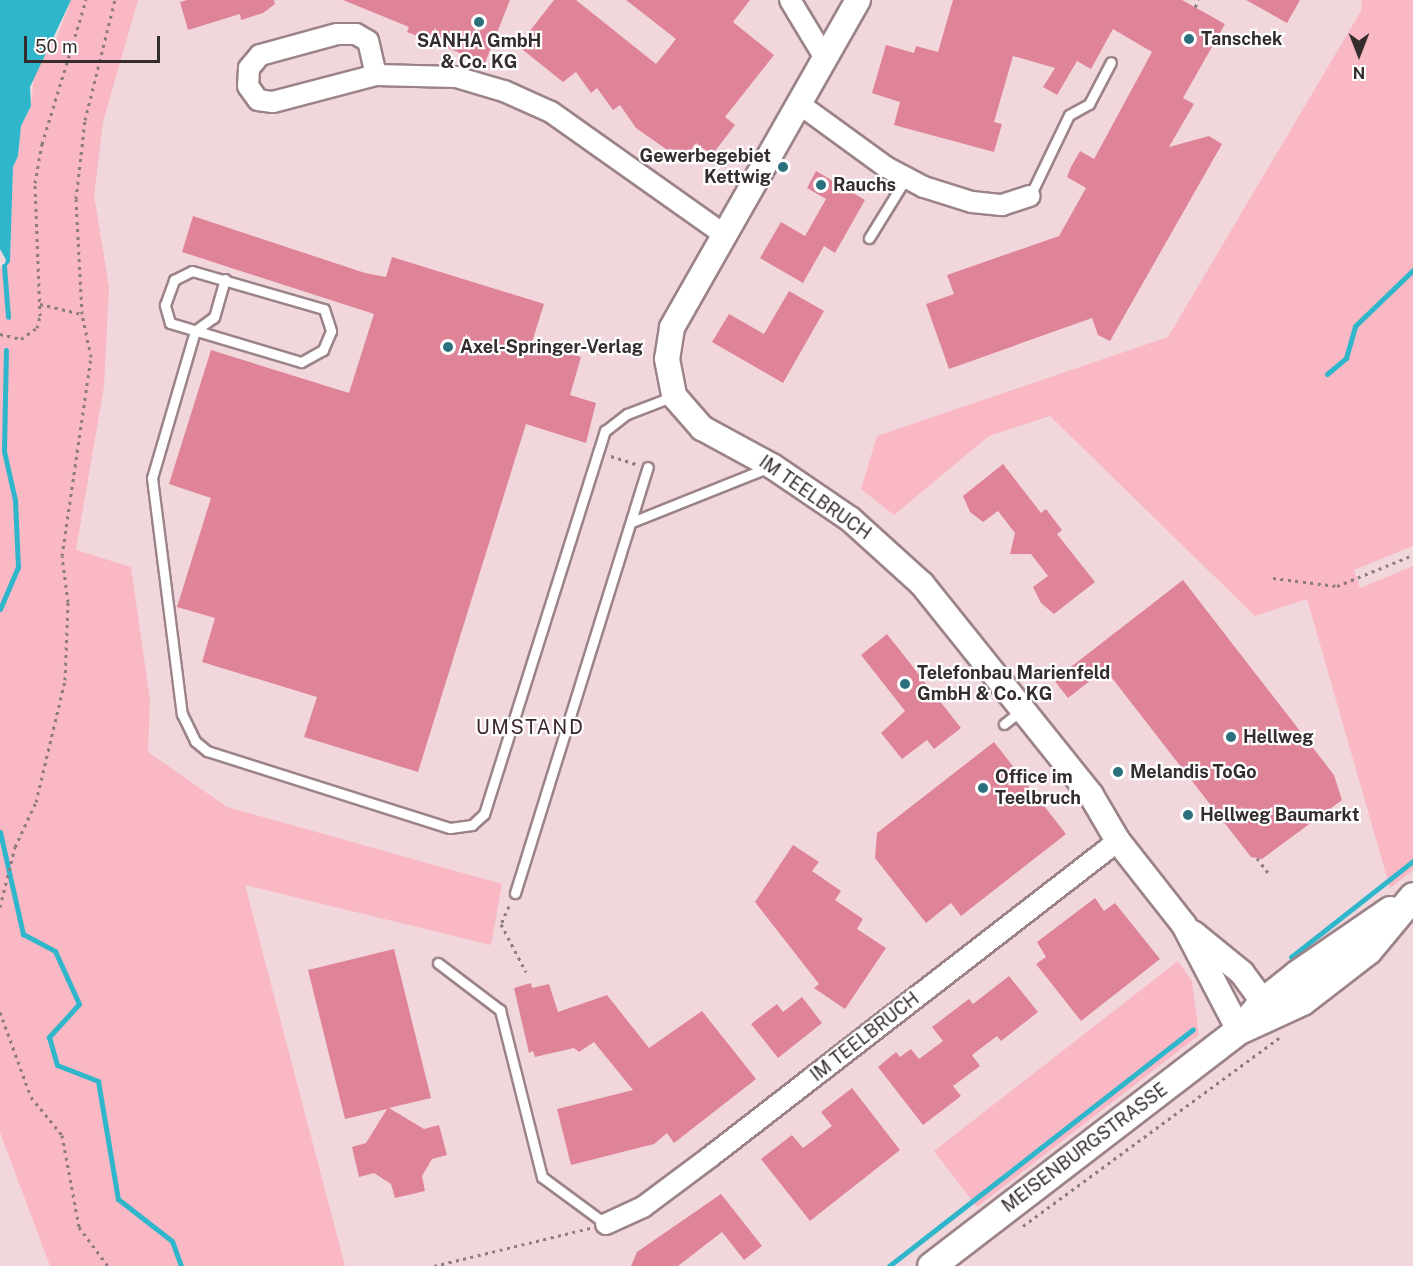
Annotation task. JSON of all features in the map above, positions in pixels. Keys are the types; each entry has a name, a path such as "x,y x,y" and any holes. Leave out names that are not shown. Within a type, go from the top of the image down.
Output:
{"main road":[{"name":"MEISENBURGSTRASSE","path":"931,1266 1239,1030 1275,1016 1413,895"}],"street":[{"path":"790,0 825,58"},
{"name":"IM TEELBRUCH","path":"858,0 672,328 667,359 674,396 684,412 702,428 772,466 850,519 922,584 1013,717 1091,795 1118,841 1184,925 1239,1030"},
{"path":"376,75 368,42 356,34 337,34 260,55 249,68 248,86 258,100 273,102 376,75 456,76 504,91 550,112 725,235"},
{"path":"798,103 906,178 972,202 1002,205 1030,196"},
{"name":"IM TEELBRUCH","path":"606,1224 644,1207 1118,841"},
{"name":"IM TEELBRUCH","path":"1184,925 1242,973 1275,1016"}],"lane":[{"path":"1030,196 1069,115 1089,104 1111,62"},
{"path":"869,238 906,178"},
{"path":"192,271 324,309 331,331 323,350 301,362 195,331 170,323 165,305 174,280 192,271"},
{"path":"225,279 214,317 195,331 152,478 182,714 195,741 207,751 450,828 472,825 484,814 605,431 615,422 674,396"},
{"path":"632,522 772,466"},
{"path":"515,893 648,467"},
{"path":"438,963 500,1010 542,1177 606,1224"}],"path":[{"path":"0,333 10,339 30,336 37,328 40,304 35,183 42,144 86,0"},
{"path":"0,912 15,847 36,802 65,680 68,602 62,556 91,357 82,315 76,199 85,120 115,0"},
{"path":"1195,7 1199,0"},
{"path":"40,304 82,315"},
{"path":"597,452 648,467"},
{"path":"1274,578 1337,586 1413,555"},
{"path":"1257,858 1270,875"},
{"path":"515,893 501,924 526,972"},
{"path":"0,1012 31,1097 62,1135 80,1227 108,1266"},
{"path":"1016,1231 1275,1016"},
{"path":"434,1266 606,1224"}],"shaded area":[{"path":"71,0 138,0 103,122 94,195 109,287 104,386 76,550 131,567 150,700 148,752 227,807 502,884 491,945 245,885 345,1266 50,1266 0,1132 0,269 10,262 13,167 18,156 21,126 31,106 34,73 57,37"},
{"path":"1362,0 1413,0 1413,546 1354,570 1360,588 1413,566 1413,870 1390,888 1307,599 1255,616 1050,416 989,436 894,515 861,489 877,436 1168,337 1361,11"},
{"path":"1178,961 1192,981 1199,1035 977,1207 934,1151"}],"water":[{"path":"0,0 71,0 30,87 31,106 21,126 18,156 13,167 10,262 2,271 6,260 0,249"}],"building":[{"path":"187,0 274,0 275,4 263,13 241,20 240,14 188,30 180,2"},
{"path":"343,0 510,0 485,63 407,32 409,27"},
{"path":"554,0 576,0 656,64 676,39 626,0 750,0 733,22 774,55 725,117 735,125 712,155 696,143 683,161 636,128 620,105 613,110 597,88 591,93 576,72 563,82 518,46"},
{"path":"953,0 1182,0 1225,24 1183,98 1194,104 1169,147 1209,136 1222,144 1110,341 1098,335 1092,318 949,369 926,304 954,294 947,275 1059,236 1086,188 1067,177 1071,167 1080,151 1094,159 1152,52 1113,29 1091,69 1077,61 1057,95 1043,87 1055,68 1013,56 994,122 1002,124 994,152 894,125 900,102 872,93 886,45 914,53 916,46 938,52"},
{"path":"1246,0 1300,0 1287,23"},
{"path":"816,171 865,200 835,253 824,246 803,283 760,258 781,222 805,236 826,199 807,188"},
{"path":"193,216 365,273 386,277 392,257 544,304 532,342 581,357 570,395 596,403 586,443 526,424 418,772 304,737 317,697 202,662 215,618 177,607 211,498 169,484 211,350 349,393 374,314 182,252"},
{"path":"789,291 824,311 783,383 712,342 729,314 764,334"},
{"path":"1003,464 1041,513 1046,509 1062,530 1057,534 1095,582 1054,614 1041,603 1033,587 1048,576 1031,554 1010,554 1015,533 998,511 983,522 970,512 963,496"},
{"name":"Hellweg","path":"1183,580 1334,775 1342,800 1262,859 1251,857 1105,669 1068,698 1054,680"},
{"name":"Telefonbau Marienfeld GmbH & Co. KG","path":"887,634 961,728 934,749 927,740 902,759 881,733 905,711 861,655"},
{"name":"Office im Teelbruch","path":"994,742 1066,834 961,916 951,903 926,923 875,858 877,833"},
{"path":"793,845 819,862 812,871 841,891 835,900 863,919 857,929 886,948 845,1009 814,988 819,984 755,902"},
{"path":"1095,898 1104,911 1115,903 1160,959 1081,1021 1036,964 1046,957 1037,942"},
{"path":"394,949 431,1098 389,1108 424,1129 439,1125 447,1155 432,1159 422,1176 425,1191 395,1198 391,1184 374,1173 359,1177 352,1147 366,1143 387,1109 345,1119 308,970"},
{"path":"1009,976 1038,1012 1001,1041 997,1036 972,1055 980,1066 953,1086 961,1096 923,1125 878,1067 896,1052 900,1057 911,1049 919,1059 943,1041 932,1027 969,999 973,1004"},
{"path":"531,983 532,988 549,984 558,1012 607,995 649,1048 702,1011 756,1079 674,1143 667,1133 654,1144 571,1165 557,1109 633,1090 594,1042 579,1052 574,1048 535,1057 533,1051 529,1053 514,988"},
{"path":"802,997 822,1023 778,1058 751,1024 777,1004 783,1012"},
{"path":"852,1088 900,1150 810,1221 761,1159 792,1135 803,1148 832,1126 821,1112"},
{"path":"721,1194 762,1246 744,1260 722,1232 678,1266 631,1266 637,1252"}],"waterway":[{"path":"4,266 8,317"},
{"path":"1327,374 1346,358 1355,326 1413,270"},
{"path":"0,609 18,567 15,500 4,451 6,350"},
{"path":"0,832 23,934 55,951 79,1004 49,1037 57,1065 98,1081 118,1199 172,1241 181,1266"},
{"path":"1291,957 1413,861"},
{"path":"889,1266 1193,1029"}],"place":[{"name":"SANHA GmbH & Co. KG","path":"479,22"},
{"name":"Tanschek","path":"1189,39"},
{"name":"Gewerbegebiet Kettwig","path":"783,167"},
{"name":"Rauchs","path":"821,185"},
{"name":"Axel-Springer-Verlag","path":"448,347"},
{"name":"Telefonbau Marienfeld GmbH & Co. KG","path":"905,684"},
{"name":"Hellweg","path":"1231,737"},
{"name":"Melandis ToGo","path":"1118,772"},
{"name":"Office im Teelbruch","path":"983,788"},
{"name":"Hellweg Baumarkt","path":"1188,815"}],"district":[{"name":"UMSTAND","path":"530,727"}]}
